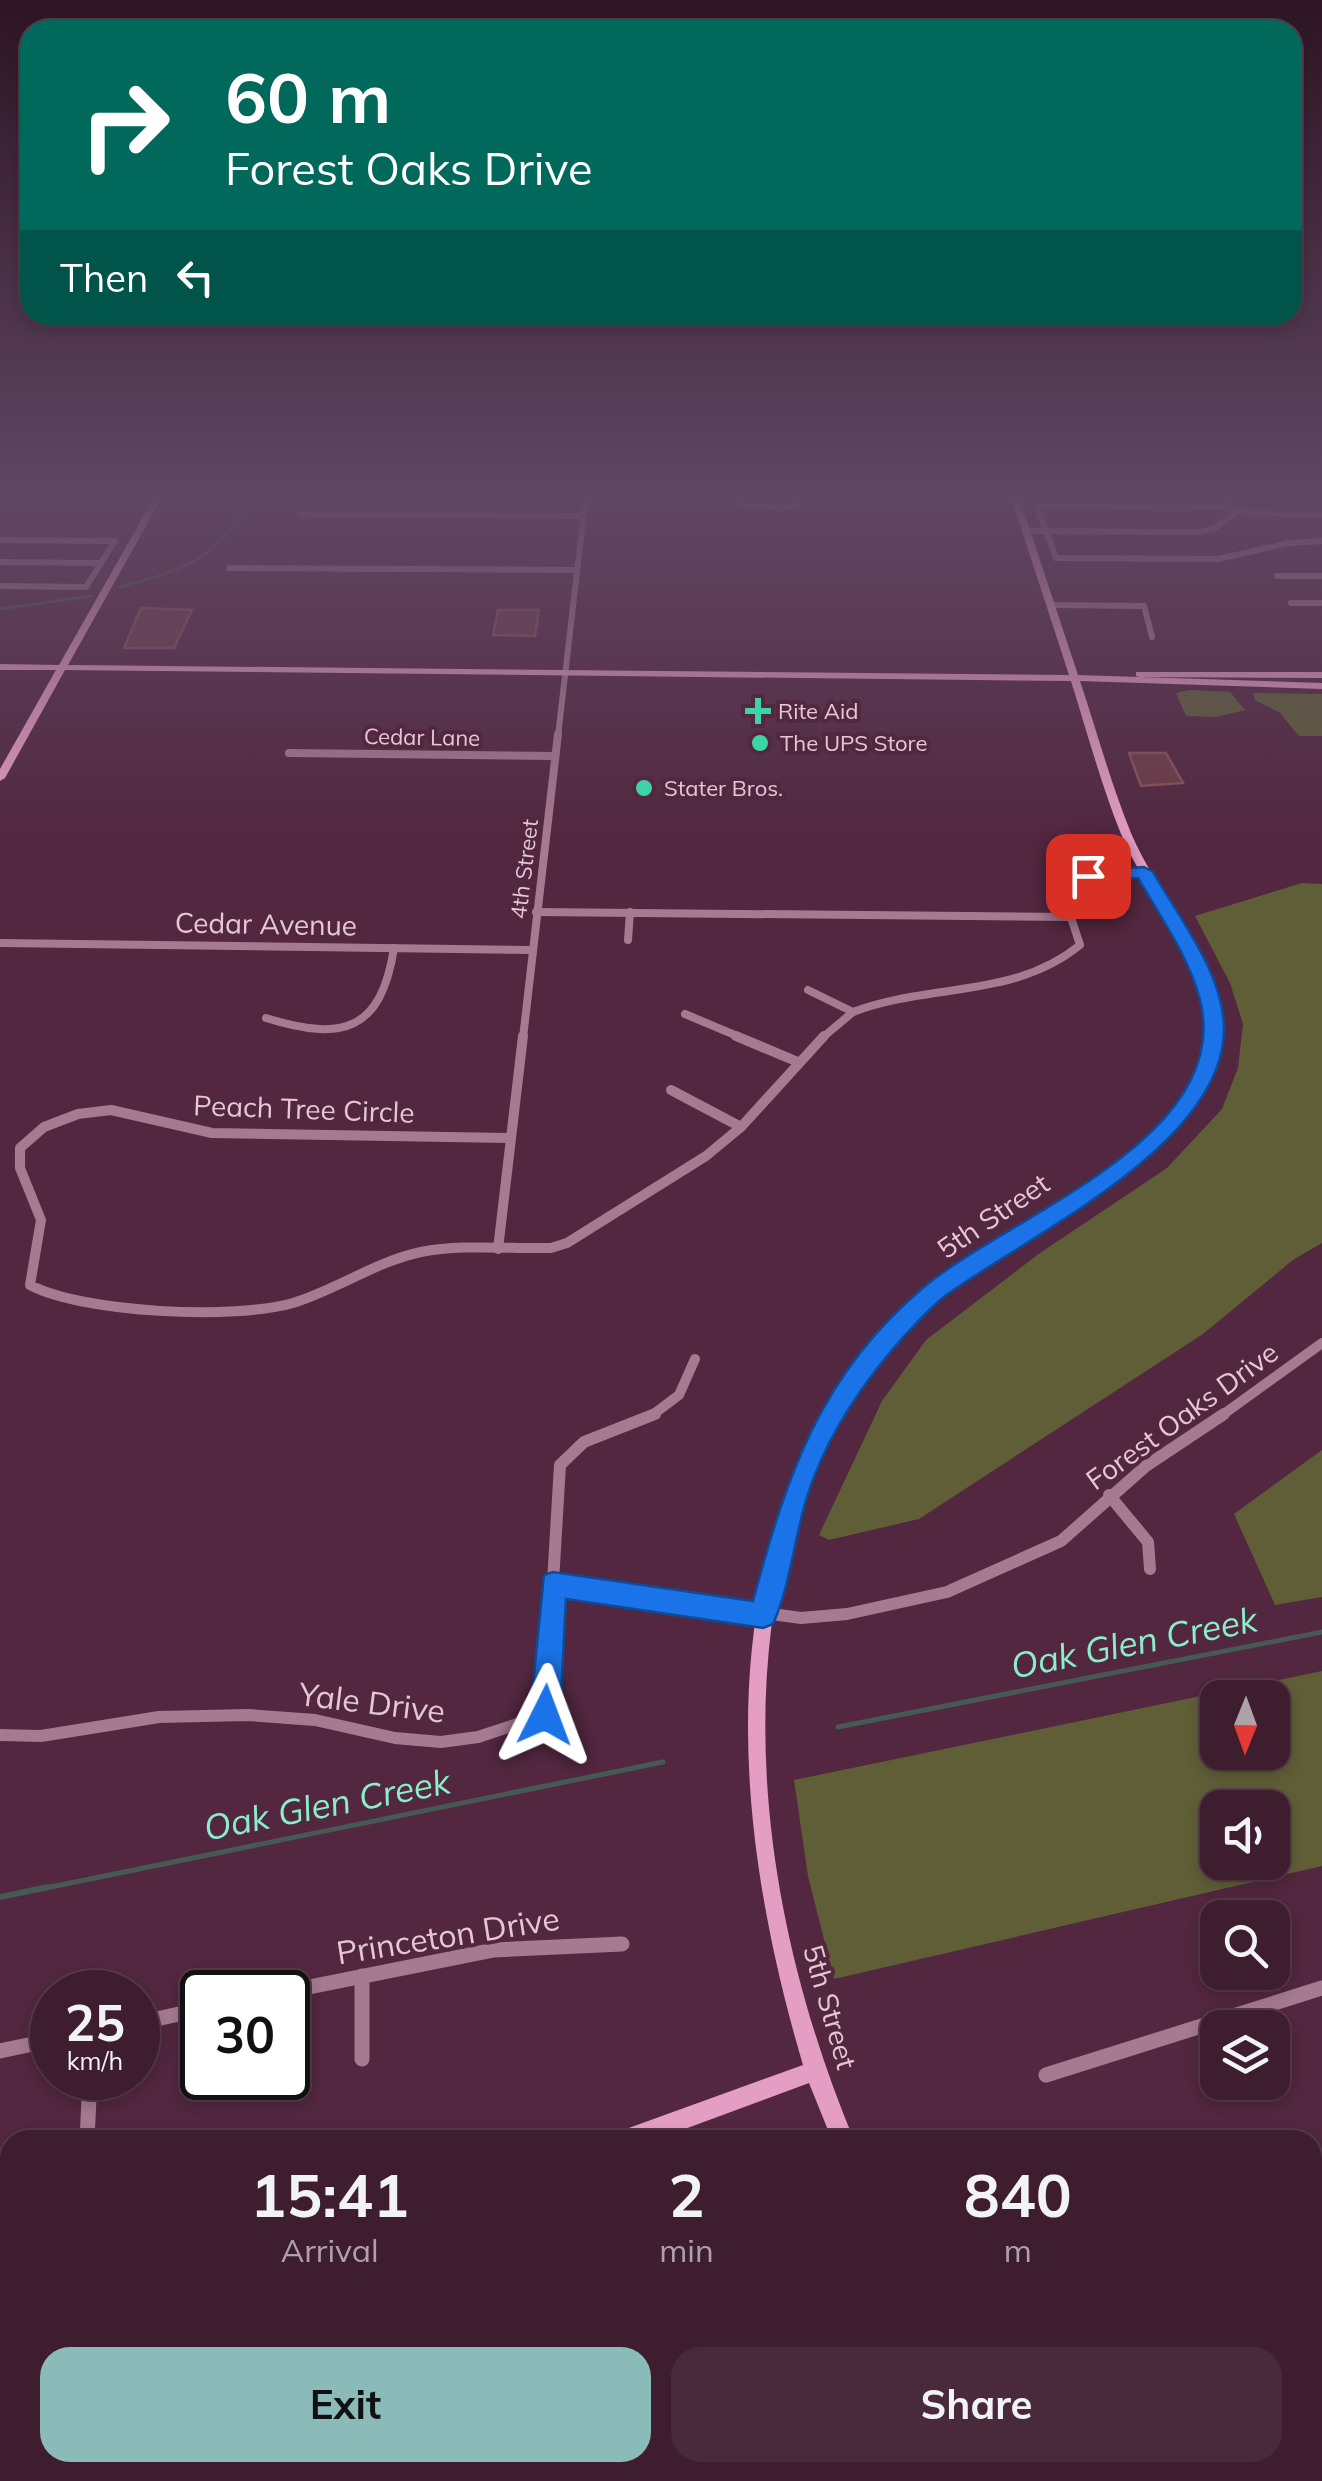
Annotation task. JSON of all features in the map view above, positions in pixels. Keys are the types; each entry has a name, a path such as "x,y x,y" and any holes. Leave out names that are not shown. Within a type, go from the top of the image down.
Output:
{"main road":[{"path":"0,778 94,610"},
{"name":"5th Street","path":"839,2130 814,2072 779,1936 764,1854 756,1726 763,1615 788,1515 819,1438 846,1390 886,1340 933,1293 1154,1144 1198,1094 1212,1050 1209,998 1190,952 1144,872 1120,816 1052,610"},
{"path":"0,667 1074,678 1322,686"},
{"path":"1074,678 1089,674 1322,675"},
{"path":"654,2130 814,2072"}],"street":[{"name":"4th Street","path":"498,1249 571,610"},
{"path":"1145,610 1152,637"},
{"name":"Cedar Lane","path":"289,753 555,756"},
{"path":"498,1249 566,1243 706,1156 740,1127 798,1062 853,1012 874,1004 993,986 1068,956 1080,945 1066,894 1079,880 1144,872"},
{"path":"536,912 1072,917"},
{"path":"628,940 630,912"},
{"name":"Cedar Avenue","path":"0,943 532,950"},
{"path":"266,1018 312,1027 362,1019 382,1001 394,948"},
{"path":"808,990 853,1012"},
{"path":"686,1014 798,1062"},
{"path":"671,1090 740,1127"},
{"name":"Peach Tree Circle","path":"498,1249 420,1252 304,1299 232,1314 178,1313 60,1296 30,1285 42,1220 18,1158 20,1148 44,1126 78,1114 111,1110 212,1133 508,1138"},
{"name":"Forest Oaks Drive","path":"553,1584 763,1615 826,1617 947,1592 1061,1540 1146,1466 1293,1368 1322,1343"},
{"name":"Yale Drive","path":"0,1735 64,1736 156,1718 228,1717 300,1719 370,1736 457,1741 545,1715 560,1465 568,1451 647,1418 678,1396 696,1359"},
{"path":"1110,1495 1148,1542 1150,1569"},
{"name":"Princeton Drive","path":"310,1987 557,1941 622,1944"},
{"path":"362,1976 362,2059"},
{"path":"1046,2075 1321,1990"},
{"path":"0,2051 30,2045"},
{"path":"87,2130 89,2100"}],"shaded area":[{"path":"1230,692 1245,710 1216,717 1186,716 1176,693"},
{"path":"1253,693 1322,694 1322,736 1299,736 1280,713 1255,700"},
{"path":"1302,883 1322,884 1322,1243 1293,1260 1203,1334 919,1519 829,1540 819,1535 882,1401 926,1340 1040,1253 1167,1168 1222,1109 1238,1068 1243,1024 1230,983 1195,916"},
{"path":"1322,1450 1322,1597 1275,1605 1234,1514"},
{"path":"1322,1671 1322,1866 1290,1873 1290,1790 1200,1790 1200,1880 1262,1880 834,1979 808,1876 794,1780 1200,1696 1200,1770 1290,1770 1290,1680 1278,1680"}],"building":[{"path":"140,610 192,610 174,648 124,648"},
{"path":"498,610 539,610 535,636 493,635"},
{"path":"1129,753 1166,753 1183,783 1141,786"}],"waterway":[{"name":"Oak Glen Creek","path":"838,1727 1322,1632"},
{"name":"Oak Glen Creek","path":"36,1890 663,1762"},
{"name":"Oak Glen Creek","path":"0,1897 48,1887"}],"place":[{"name":"Rite Aid","path":"758,711"},
{"name":"The UPS Store","path":"760,743"},
{"name":"Stater Bros.","path":"644,788"}],"route":[{"path":"545,1715 553,1584 763,1615 794,1496 819,1438 846,1390 886,1340 933,1293 1154,1144 1198,1094 1207,1073 1214,1029 1209,998 1190,952 1144,872 1088,876"}]}
